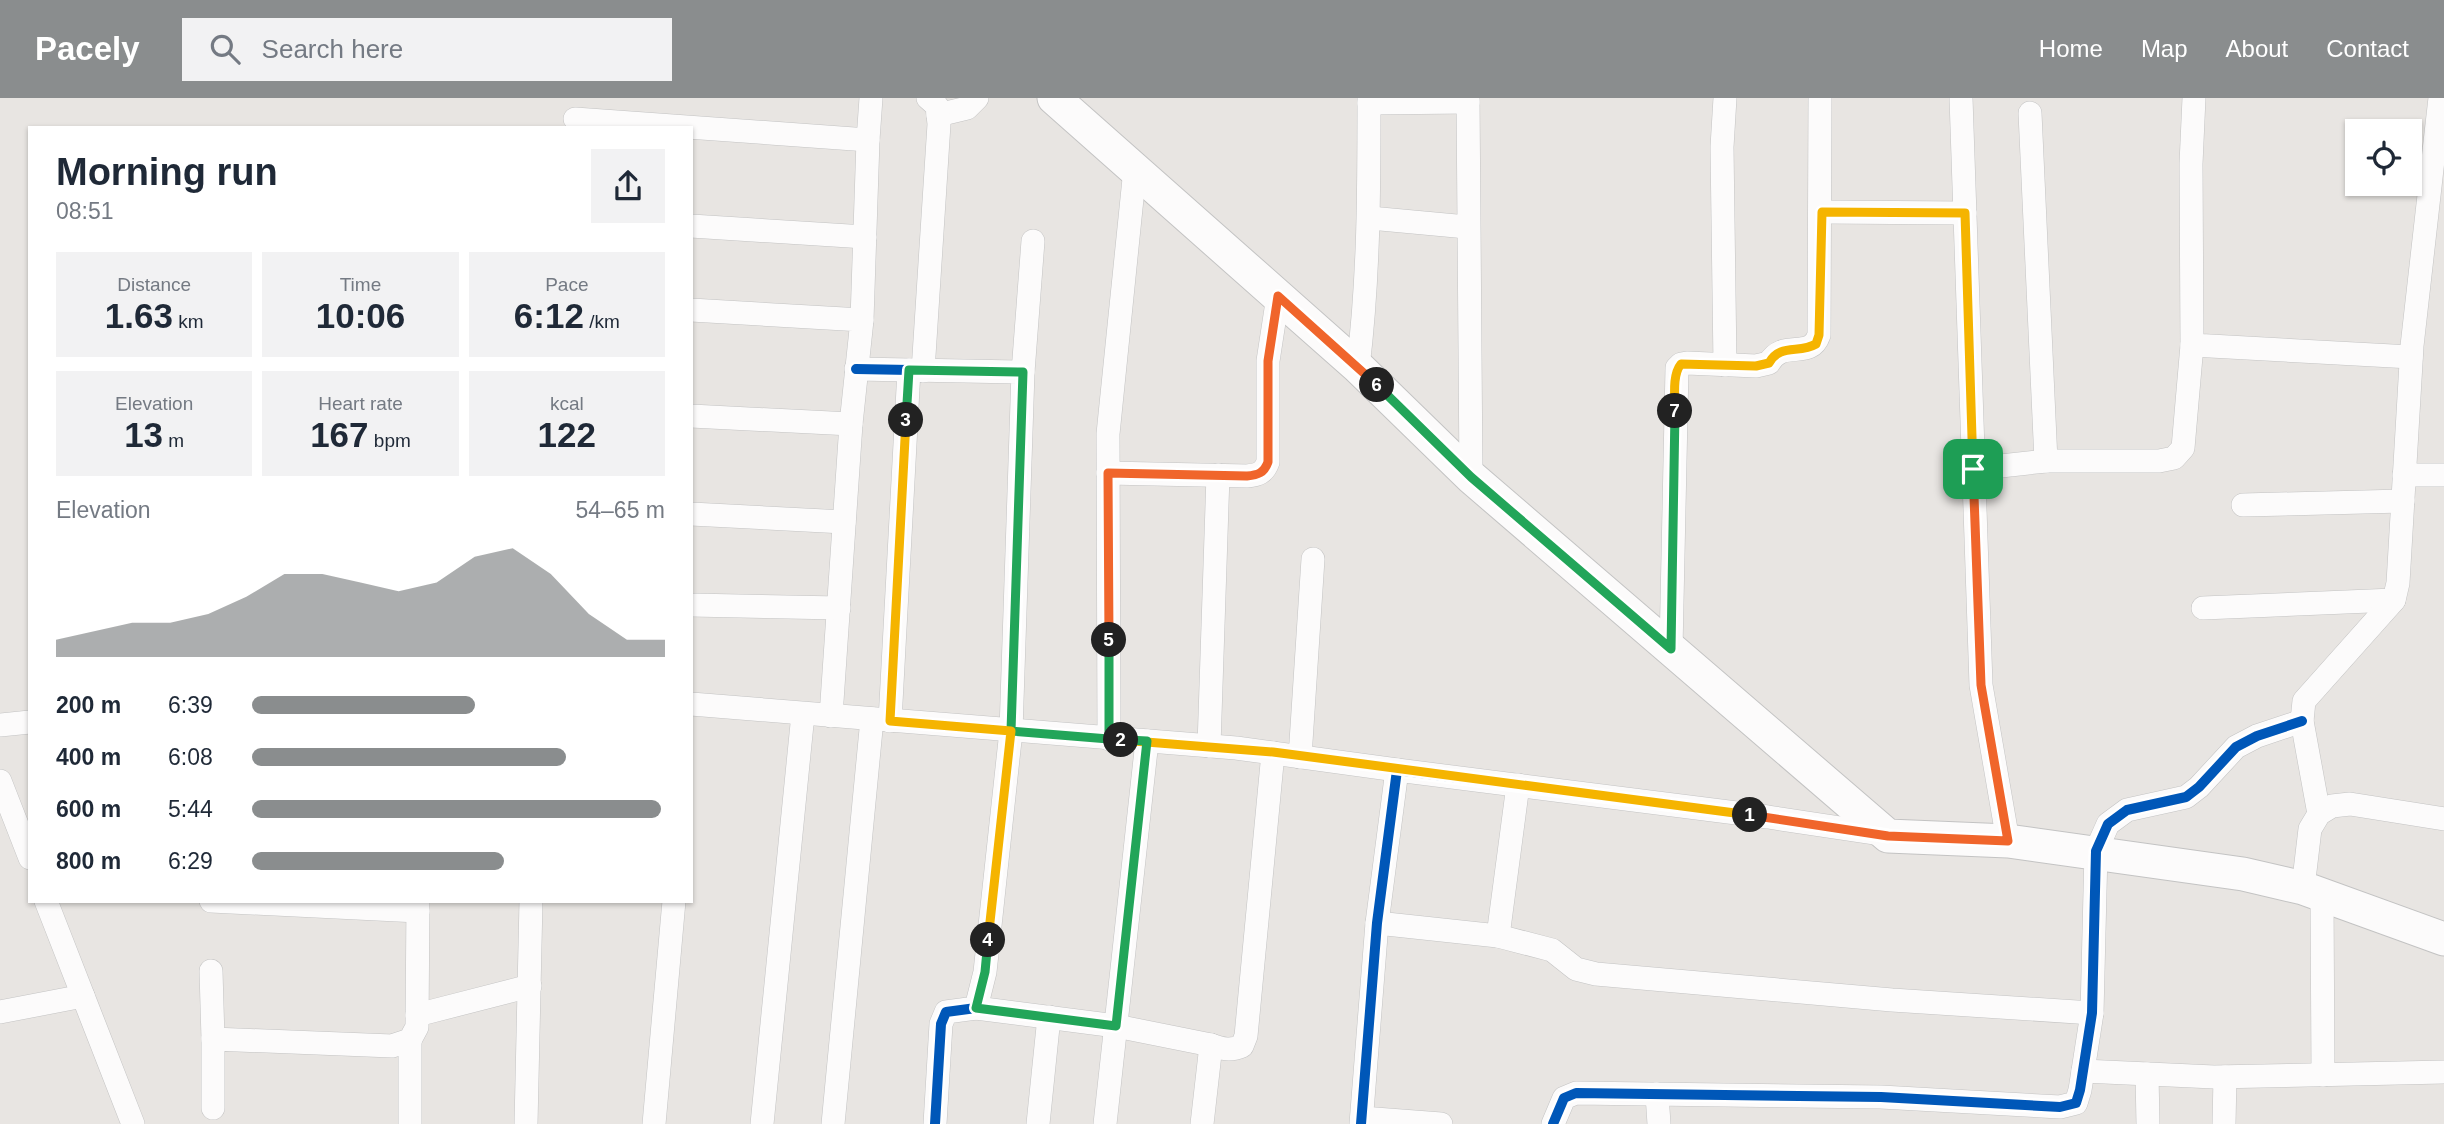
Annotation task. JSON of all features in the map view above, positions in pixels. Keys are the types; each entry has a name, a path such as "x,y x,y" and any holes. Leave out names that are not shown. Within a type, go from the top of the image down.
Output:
{"main road":[{"path":"1054,98 1359,367 1471,477 1888,836 2008,841 2096,851 2243,874 2313,892 2444,939"}],"street":[{"path":"831,716 851,424 862,320 871,98"},
{"path":"833,1124 881,720 916,371 933,106 967,108 977,98"},
{"path":"1725,98 1722,147 1725,365"},
{"path":"1671,649 1677,368 1687,363 1756,366 1769,363 1774,355 1782,350 1810,348 1816,344 1819,335 1822,212 1820,98"},
{"path":"1961,98 1981,685 2008,841"},
{"path":"1973,469 2046,461 2159,461 2174,458 2183,448 2192,345 2191,164 2194,98"},
{"path":"2319,814 2302,720 2304,701 2394,600 2398,583 2412,357 2435,230 2440,98"},
{"path":"1359,367 1366,304 1370,218 1369,101 1468,100 1471,477"},
{"path":"2030,113 2046,461"},
{"path":"576,115 868,139"},
{"path":"1109,739 1108,434 1135,169"},
{"path":"1822,212 1965,213"},
{"path":"1370,218 1468,227"},
{"path":"693,226 865,237"},
{"path":"976,1008 985,972 1011,731 1023,372 1033,241"},
{"path":"1108,473 1257,475 1265,469 1268,462 1268,361 1278,296"},
{"path":"693,310 862,320"},
{"path":"2192,345 2412,357"},
{"path":"856,369 1023,372"},
{"path":"693,416 851,424"},
{"path":"1209,746 1218,475"},
{"path":"2404,475 2444,475"},
{"path":"2243,505 2403,501"},
{"path":"693,514 844,522"},
{"path":"1300,757 1313,559"},
{"path":"2203,608 2394,600"},
{"path":"693,605 839,608"},
{"path":"693,704 1273,752 1782,819 1888,836"},
{"path":"762,1124 803,714"},
{"path":"1553,1124 1564,1098 1570,1094 1881,1097 2060,1107 2077,1114 2092,1013 2096,851 2108,824 2127,810 2186,796 2199,787 2236,747 2257,736 2302,720"},
{"path":"0,725 28,722"},
{"path":"1105,1124 1147,741"},
{"path":"935,1124 941,1024 946,1012 976,1008 1116,1026 1225,1049 1242,1046 1273,752"},
{"path":"1397,769 1377,923 1362,1121 1441,1124"},
{"path":"0,781 28,853"},
{"path":"1498,936 1518,785"},
{"path":"2323,1075 2310,829 2319,814 2332,806 2350,804 2444,819"},
{"path":"47,903 132,1124"},
{"path":"294,903 418,906 417,1027 410,1041 410,1124"},
{"path":"526,1124 531,903"},
{"path":"654,1124 674,903"},
{"path":"1377,923 1498,936 1552,950 1576,969 1596,974 1878,999 2092,1013"},
{"path":"211,971 213,1108"},
{"path":"417,1015 530,986"},
{"path":"0,1012 83,996"},
{"path":"1038,1124 1049,1017"},
{"path":"213,1039 393,1046 410,1041"},
{"path":"1202,1124 1211,1045"},
{"path":"2083,1071 2225,1077 2444,1072"},
{"path":"2147,1074 2148,1124"},
{"path":"2224,1124 2225,1077"},
{"path":"1657,1094 1659,1124"}],"cycle path":[{"path":"856,369 1023,372 1011,731 985,972 976,1008 946,1012 941,1024 935,1124"},
{"path":"1553,1124 1564,1098 1576,1093 1881,1097 2060,1107 2076,1103 2092,1013 2096,851 2108,824 2127,810 2186,797 2199,787 2236,747 2257,736 2302,721"},
{"path":"1361,1124 1377,923 1397,770 1768,817 1888,836"}],"route":[{"path":"1973,469 1965,213 1822,212 1819,335 1816,344 1810,348 1782,350 1774,355 1769,363 1756,366 1687,363 1677,368 1671,649 1471,477 1359,367 1278,296 1268,361 1268,462 1262,473 1247,476 1108,473 1109,739 1147,741 1116,1026 976,1008 985,972 1011,731 890,721 909,370 1023,372 1011,731 1109,739 1147,741 1236,748 1273,752 1823,824 1888,836 2008,841 1981,685 1973,469"}]}
